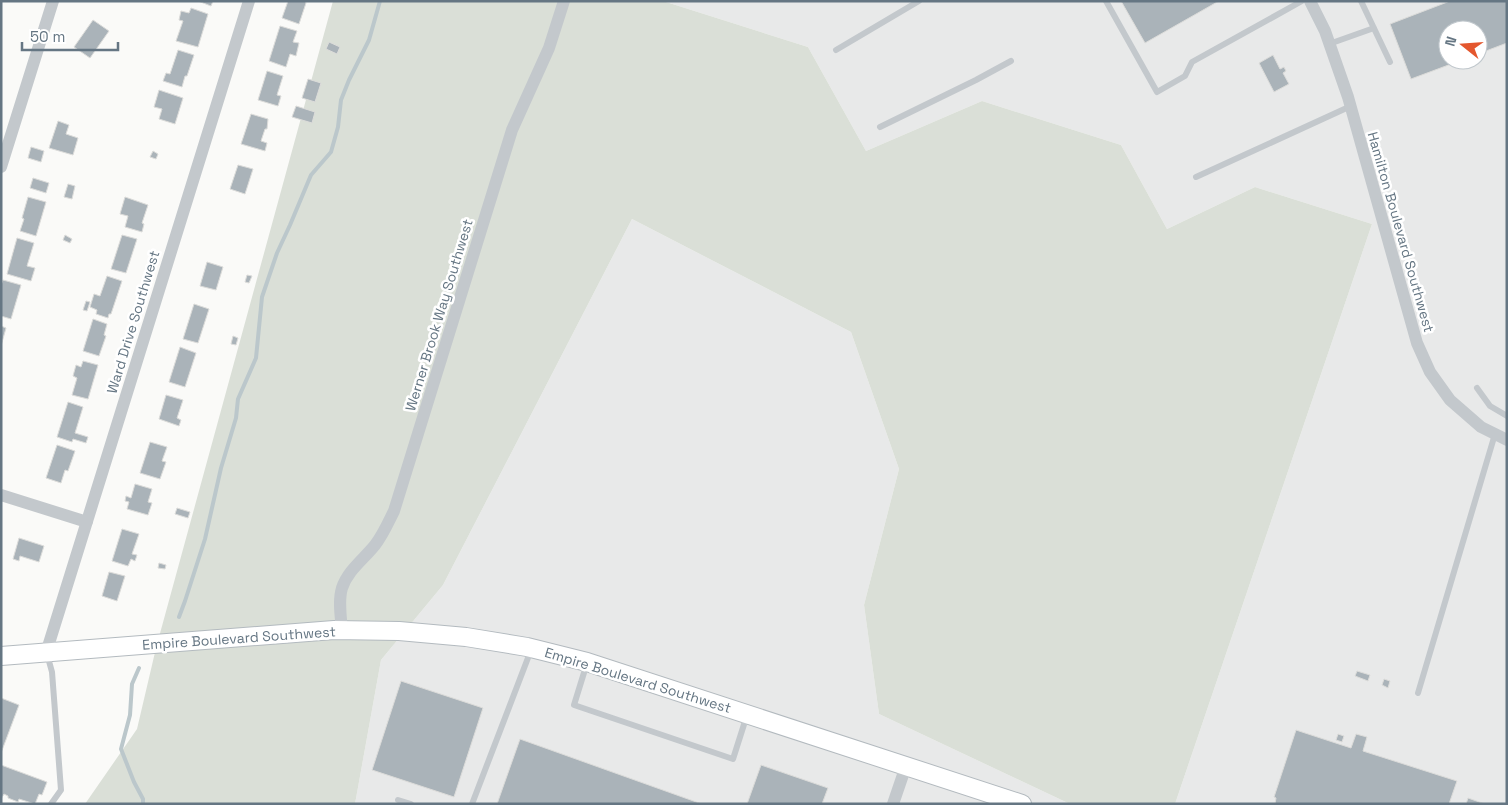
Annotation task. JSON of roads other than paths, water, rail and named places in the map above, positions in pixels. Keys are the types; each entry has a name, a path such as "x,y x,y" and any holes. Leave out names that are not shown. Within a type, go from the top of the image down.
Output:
{"street":[{"path":"1,167 53,1"},
{"name":"Ward Drive Southwest","path":"46,653 249,1"},
{"name":"Werner Brook Way Southwest","path":"342,630 340,601 342,589 348,575 375,546 386,529 394,511 512,130 549,48 564,1"},
{"name":"Hamilton Boulevard Southwest","path":"1310,1 1329,44 1350,106 1417,343 1430,372 1450,400 1481,427 1507,440"},
{"path":"1,495 87,522"},
{"name":"Empire Boulevard Southwest","path":"1,656 76,652 125,646 342,630 399,631 466,637 532,648 587,662 1022,804"},
{"path":"892,804 906,766"}],"lane":[{"path":"836,50 919,1"},
{"path":"1106,1 1157,92 1185,76 1192,62 1302,1"},
{"path":"1364,2 1390,62"},
{"path":"1329,44 1374,28"},
{"path":"880,127 1011,61"},
{"path":"1196,177 1350,106"},
{"path":"1477,388 1490,406 1507,416"},
{"path":"1418,693 1495,434"},
{"path":"472,804 532,648"},
{"path":"46,653 52,672 61,790 51,804"},
{"path":"587,662 574,705 733,759 747,714"},
{"path":"398,800 411,804"}],"waterway":[{"path":"179,617 205,539 221,468 236,418 238,399 256,358 262,297 277,253 311,175 331,152 338,127 341,100 369,40 380,1"},
{"path":"139,668 132,684 130,715 121,749 143,799 143,804"}]}
